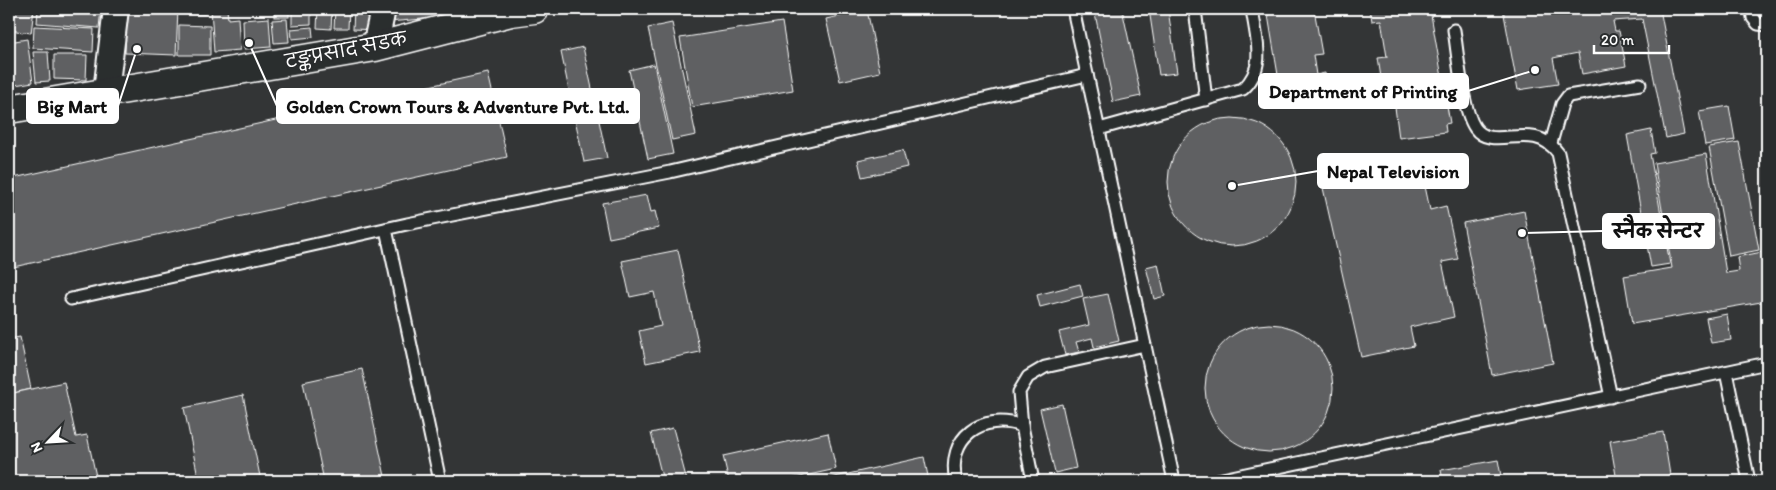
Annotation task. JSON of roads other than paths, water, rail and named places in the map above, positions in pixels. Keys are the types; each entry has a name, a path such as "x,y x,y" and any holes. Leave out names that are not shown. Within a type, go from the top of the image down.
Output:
{"street":[{"path":"106,92 116,9"},
{"path":"376,47 383,9"},
{"name":"टङ्कप्रसाद सडक","path":"9,109 376,47 519,10"}],"lane":[{"path":"1073,9 1174,481"},
{"path":"1195,9 1206,100"},
{"path":"1099,129 1243,89 1256,73 1259,62 1252,9"},
{"path":"1752,9 1753,18 1758,24 1767,26"},
{"path":"1454,30 1467,109 1476,129 1488,137 1538,137 1551,143 1558,154 1611,396"},
{"path":"71,299 386,229 670,172 1087,75"},
{"path":"1551,143 1562,104 1568,96 1640,84"},
{"path":"386,229 440,481"},
{"path":"1034,481 1022,426 1019,392 1028,378 1045,367 1145,345"},
{"path":"1213,481 1767,363"},
{"path":"1726,372 1749,481"},
{"path":"956,481 954,458 960,444 970,431 996,422 1022,426"}],"place":[{"name":"Golden Crown Tours & Adventure Pvt. Ltd.","path":"249,43"},
{"name":"Big Mart","path":"137,49"},
{"name":"Department of Printing","path":"1535,70"},
{"name":"Nepal Television","path":"1232,186"},
{"name":"स्नैक सेन्टर","path":"1522,233"}]}
